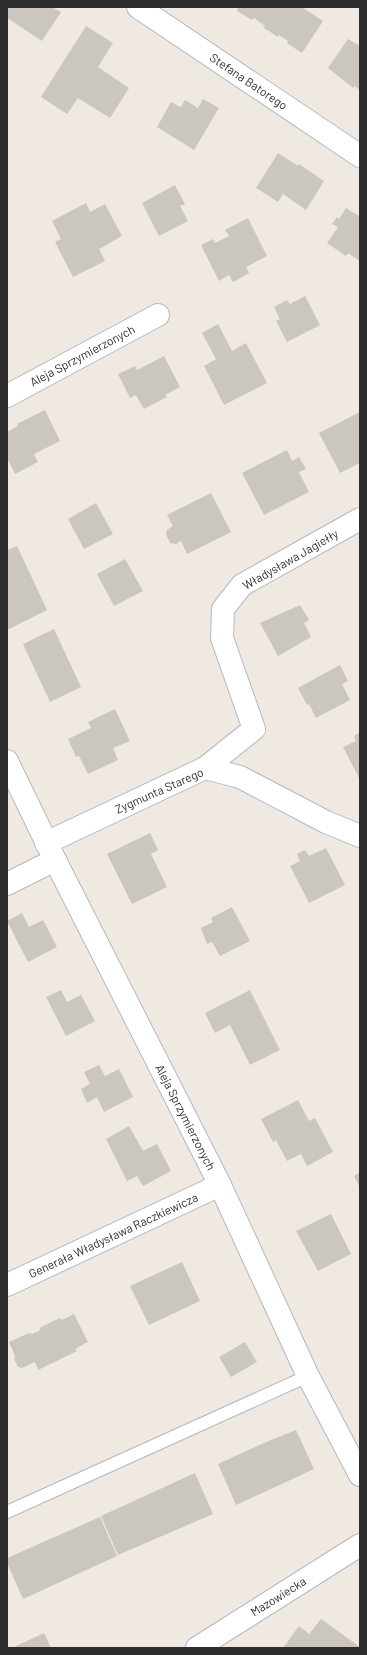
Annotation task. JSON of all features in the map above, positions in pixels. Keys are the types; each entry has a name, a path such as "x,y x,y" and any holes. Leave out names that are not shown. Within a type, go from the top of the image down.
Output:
{"street":[{"name":"Stefana Batorego","path":"138,7 360,156"},
{"name":"Aleja Sprzymierzonych","path":"7,396 158,315"},
{"name":"Władysława Jagiełły","path":"205,768 254,729 222,638 223,609 242,585 360,519"},
{"name":"Aleja Sprzymierzonych","path":"7,761 220,1184 308,1376 360,1475"},
{"name":"Zygmunta Starego","path":"7,884 51,851 205,768 240,777 326,822 360,836"},
{"name":"Generała Władysława Raczkiewicza","path":"7,1285 220,1184"},
{"name":"Mazowiecka","path":"197,1648 360,1545"}],"lane":[{"path":"7,1512 308,1376"}],"building":[{"path":"7,7 52,7 61,12 42,41 7,18"},
{"path":"235,7 302,7 323,21 302,53 287,43 288,41 279,35 278,37 264,28 265,26 254,18 252,20 237,11 238,9"},
{"path":"86,26 113,43 98,67 129,88 110,118 78,98 67,114 41,97"},
{"path":"348,39 360,46 360,90 354,86 353,88 328,68"},
{"path":"203,99 219,108 194,150 157,127 171,102 181,107 185,100 198,108"},
{"path":"278,153 298,166 299,164 324,181 306,210 283,194 278,202 256,188"},
{"path":"175,185 185,204 180,206 188,221 159,236 142,203"},
{"path":"86,203 90,212 105,204 122,236 99,249 105,261 73,277 55,242 61,239 52,221"},
{"path":"346,208 359,216 360,214 360,261 348,253 346,256 327,243 338,227 332,224 337,217 339,219"},
{"path":"248,218 267,256 246,267 249,273 233,282 229,275 219,281 201,245 213,239 215,243 229,236 225,230"},
{"path":"305,296 320,325 287,342 276,321 280,319 274,307 287,300 290,304"},
{"path":"218,324 232,351 246,343 267,383 224,405 204,366 216,359 202,333"},
{"path":"164,356 180,387 165,395 167,397 144,409 136,395 130,398 118,374 135,366 137,370"},
{"path":"45,410 60,441 34,454 38,462 15,474 7,458 7,432 18,426 17,424"},
{"path":"360,412 360,463 340,473 319,433"},
{"path":"287,450 292,461 299,457 306,469 299,472 309,492 264,515 242,473"},
{"path":"211,493 231,532 187,554 181,541 176,544 170,543 166,534 167,530 173,526 167,515"},
{"path":"96,503 113,534 84,549 68,519"},
{"path":"17,546 47,610 7,630 7,550"},
{"path":"125,559 143,591 114,606 97,574"},
{"path":"300,605 309,620 304,623 311,637 278,656 260,623"},
{"path":"54,629 81,687 50,702 23,644"},
{"path":"340,665 348,681 342,684 350,700 316,718 309,704 307,705 298,688"},
{"path":"115,709 130,741 113,748 118,760 88,774 79,756 76,757 68,739 91,728 88,722"},
{"path":"360,732 360,780 343,747 356,741 354,736"},
{"path":"150,833 158,850 151,854 167,887 132,904 107,854"},
{"path":"326,848 345,885 309,903 290,866 300,861 297,854 305,850 309,856"},
{"path":"232,907 250,941 220,956 212,942 207,944 201,928 213,922 211,918"},
{"path":"22,913 29,927 43,920 57,947 28,962 7,921"},
{"path":"61,990 67,1002 81,995 95,1021 66,1036 46,997"},
{"path":"250,990 280,1050 250,1065 230,1025 215,1033 205,1013"},
{"path":"99,1065 105,1076 119,1069 133,1097 104,1112 97,1097 87,1103 81,1089 90,1084 84,1072"},
{"path":"298,1100 309,1121 315,1118 333,1152 307,1166 301,1154 287,1161 276,1140 273,1142 261,1119"},
{"path":"129,1126 143,1151 157,1144 171,1171 143,1186 137,1176 127,1181 106,1139"},
{"path":"360,1172 360,1188 354,1176"},
{"path":"331,1214 351,1254 318,1271 296,1231"},
{"path":"182,1262 200,1301 149,1325 130,1286"},
{"path":"74,1314 88,1342 75,1349 77,1351 38,1370 35,1362 22,1368 18,1367 9,1342 29,1333 32,1334 39,1331 41,1327 60,1318 62,1320"},
{"path":"245,1342 257,1362 231,1377 219,1357"},
{"path":"296,1430 314,1469 236,1505 218,1464"},
{"path":"195,1473 213,1514 118,1555 101,1516"},
{"path":"100,1517 117,1556 23,1599 7,1563 7,1558"},
{"path":"321,1619 360,1648 283,1648 299,1626 309,1634"},
{"path":"44,1633 51,1648 12,1648"}]}
